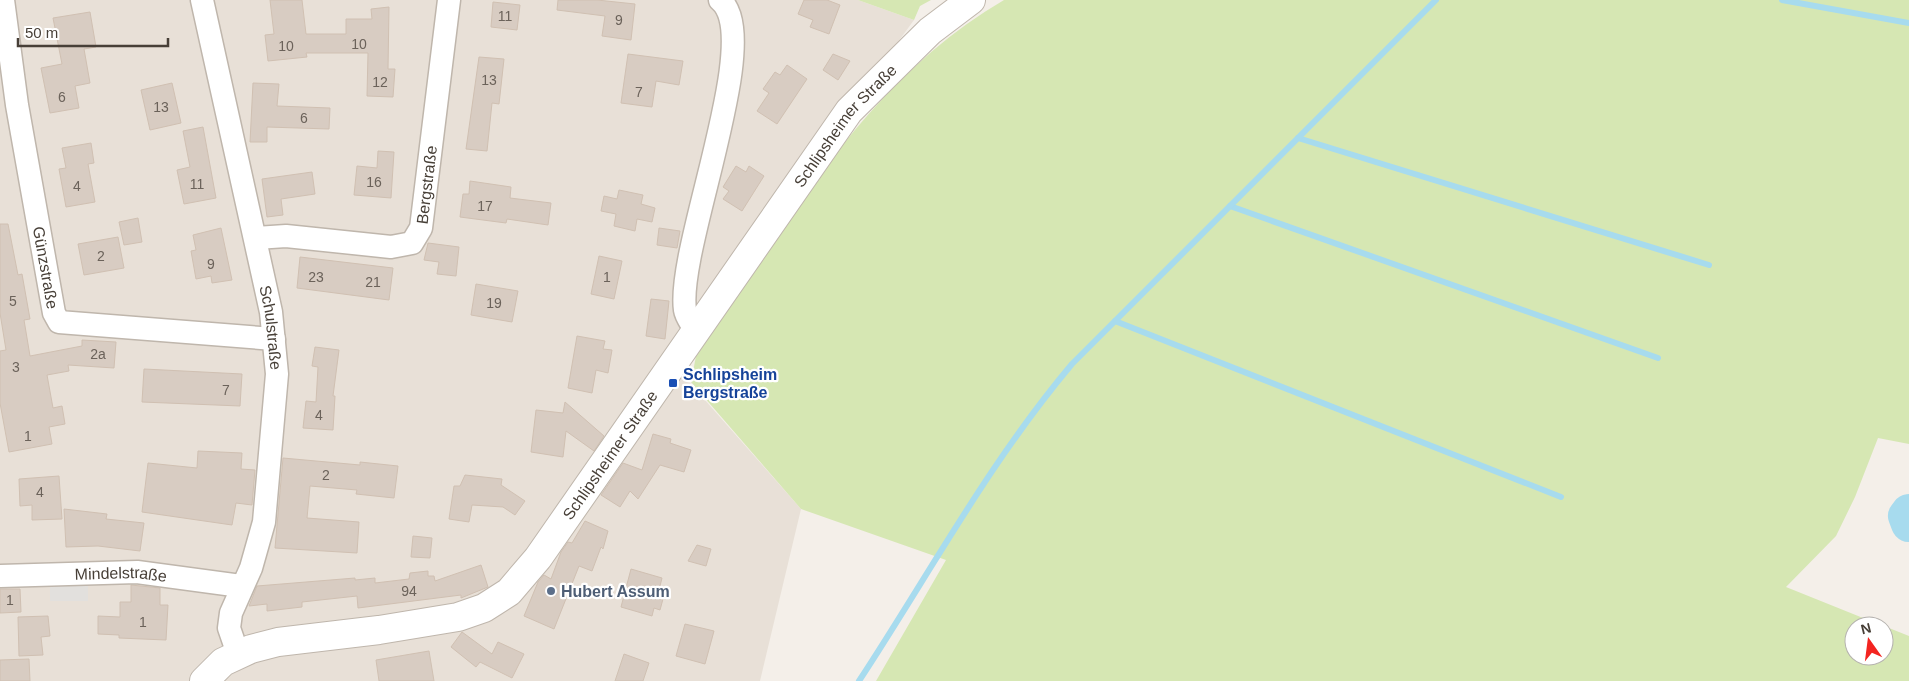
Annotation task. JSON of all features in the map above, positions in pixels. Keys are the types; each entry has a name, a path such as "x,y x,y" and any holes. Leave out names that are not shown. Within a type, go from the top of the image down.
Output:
{"street":[{"name":"Günzstraße","path":"3,0 17,105 54,313 59,322 274,339"},
{"name":"Schulstraße","path":"202,0 271,312 277,374 264,522 251,568 241,586 231,613 229,628 238,654"},
{"name":"Bergstraße","path":"256,238 286,236 391,248 412,243 421,228 449,0"},
{"path":"695,330 685,312 685,288 702,200 730,82 733,47 731,17 720,0"},
{"name":"Schlipsheimer Straße","path":"204,681 223,662 238,654 278,642 379,630 458,617 484,608 509,592 538,558 848,111 930,31 971,0"},
{"name":"Mindelstraße","path":"0,576 137,572 241,586"}],"shaded area":[{"path":"0,0 858,0 914,20 667,357 801,509 760,681 0,681"},
{"path":"50,584 88,584 88,601 50,601"}],"green space":[{"path":"858,0 931,0 920,6 914,20"},
{"path":"1004,0 1909,0 1909,444 1878,438 1855,497 1836,536 1786,587 1858,616 1844,616 1844,666 1894,666 1894,630 1909,636 1909,681 876,681 946,560 801,509 691,382 696,356 795,208 831,160 869,114 910,72 954,33"}],"building":[{"path":"270,0 302,0 306,34 346,34 346,19 372,19 371,9 389,7 388,69 395,69 393,97 367,96 368,53 306,53 307,57 268,61 265,35 274,34"},
{"path":"558,0 597,0 635,4 631,40 602,36 605,16 557,10"},
{"path":"804,0 827,0 840,5 829,34 810,27 813,20 798,14"},
{"path":"493,2 520,5 517,30 491,27"},
{"path":"90,12 96,47 84,49 90,83 75,86 79,108 50,113 41,68 62,64 53,18"},
{"path":"628,54 683,61 679,85 656,81 652,107 621,103"},
{"path":"833,54 850,61 838,80 823,70"},
{"path":"479,57 504,59 499,104 492,103 487,151 466,149"},
{"path":"787,65 807,79 777,124 757,111 769,93 763,89 775,72 780,75"},
{"path":"172,83 181,123 150,130 141,90"},
{"path":"253,83 279,84 277,106 330,108 329,129 267,127 267,142 250,142"},
{"path":"203,127 216,198 184,204 177,170 190,167 183,131"},
{"path":"91,143 94,163 88,164 95,202 66,207 59,169 66,168 62,148"},
{"path":"378,151 394,152 391,198 354,195 357,166 377,168"},
{"path":"736,166 746,172 749,166 764,176 742,211 723,199 729,191 723,187"},
{"path":"312,172 315,194 281,199 283,215 267,217 262,179"},
{"path":"470,181 511,187 510,198 551,203 548,225 507,219 506,223 460,217 463,194 469,194"},
{"path":"619,190 643,195 641,204 655,208 652,222 637,219 635,231 614,226 616,214 601,211 604,196 617,199"},
{"path":"138,218 142,242 124,245 119,222"},
{"path":"0,224 8,224 18,275 22,274 30,319 24,320 30,356 82,346 82,340 116,342 114,368 68,365 69,371 47,375 53,408 62,406 65,424 49,427 52,444 9,452 0,403 0,351 6,350 0,313"},
{"path":"221,228 232,280 212,283 211,276 196,279 191,251 196,250 193,235"},
{"path":"659,228 680,231 677,248 657,245"},
{"path":"118,237 124,268 84,275 78,244"},
{"path":"428,243 459,247 456,276 437,274 439,262 424,260"},
{"path":"599,256 622,261 614,299 591,294"},
{"path":"300,257 393,268 389,300 297,288"},
{"path":"476,284 518,291 512,322 471,315"},
{"path":"651,299 669,301 665,339 646,336"},
{"path":"577,336 605,341 603,349 612,350 608,373 596,370 592,393 568,388"},
{"path":"315,347 339,350 333,396 335,396 333,430 303,428 306,401 316,402 318,367 312,366"},
{"path":"144,369 242,374 240,406 142,402"},
{"path":"565,402 604,436 594,451 566,431 563,457 531,452 536,410 563,413"},
{"path":"653,434 671,439 670,443 691,450 684,472 660,465 638,499 630,491 620,507 601,495 623,463 642,470"},
{"path":"198,451 242,453 241,469 255,470 252,505 236,503 232,525 142,512 148,463 197,468"},
{"path":"283,458 360,465 360,462 398,466 394,498 356,494 357,490 310,486 307,518 359,522 357,553 275,548"},
{"path":"465,475 502,479 501,485 525,501 515,515 503,507 472,505 469,522 449,519 454,486 460,486"},
{"path":"59,476 62,519 32,520 32,505 20,506 19,479"},
{"path":"64,509 107,514 106,519 144,523 140,551 98,546 66,547"},
{"path":"585,521 608,531 603,549 601,547 592,571 579,566 554,629 524,616 538,582 544,575 551,579 561,552 568,542 572,543"},
{"path":"413,536 432,538 430,558 411,557"},
{"path":"697,545 711,549 706,566 688,561"},
{"path":"481,565 488,587 461,598 461,595 358,608 357,596 302,602 302,607 267,611 267,604 249,606 257,586 355,578 355,580 375,578 375,583 409,579 410,573 428,571 428,576 434,576 435,581"},
{"path":"631,569 662,578 660,586 666,588 660,610 654,608 652,616 621,607"},
{"path":"131,585 160,588 160,605 168,605 166,640 119,638 119,635 98,634 98,616 120,617 120,602 131,602"},
{"path":"0,589 20,589 21,612 0,613"},
{"path":"48,616 50,636 41,637 43,655 19,656 18,617"},
{"path":"685,624 714,631 705,664 676,656"},
{"path":"462,632 492,654 498,642 524,654 512,678 480,662 476,667 451,647"},
{"path":"429,651 434,681 379,681 376,660"},
{"path":"624,654 649,663 643,681 615,681"},
{"path":"29,659 30,681 0,681 0,660"}],"waterway":[{"path":"859,681 986,480 1013,441 1072,364 1436,0"},
{"path":"1782,0 1909,23"},
{"path":"1298,138 1709,265"},
{"path":"1230,206 1658,358"},
{"path":"1115,321 1561,497"},
{"path":"1909,512 1906,516 1909,524"}],"place":[{"name":"Schlipsheim Bergstraße","path":"673,383"},
{"name":"Hubert Assum","path":"551,591"}]}
